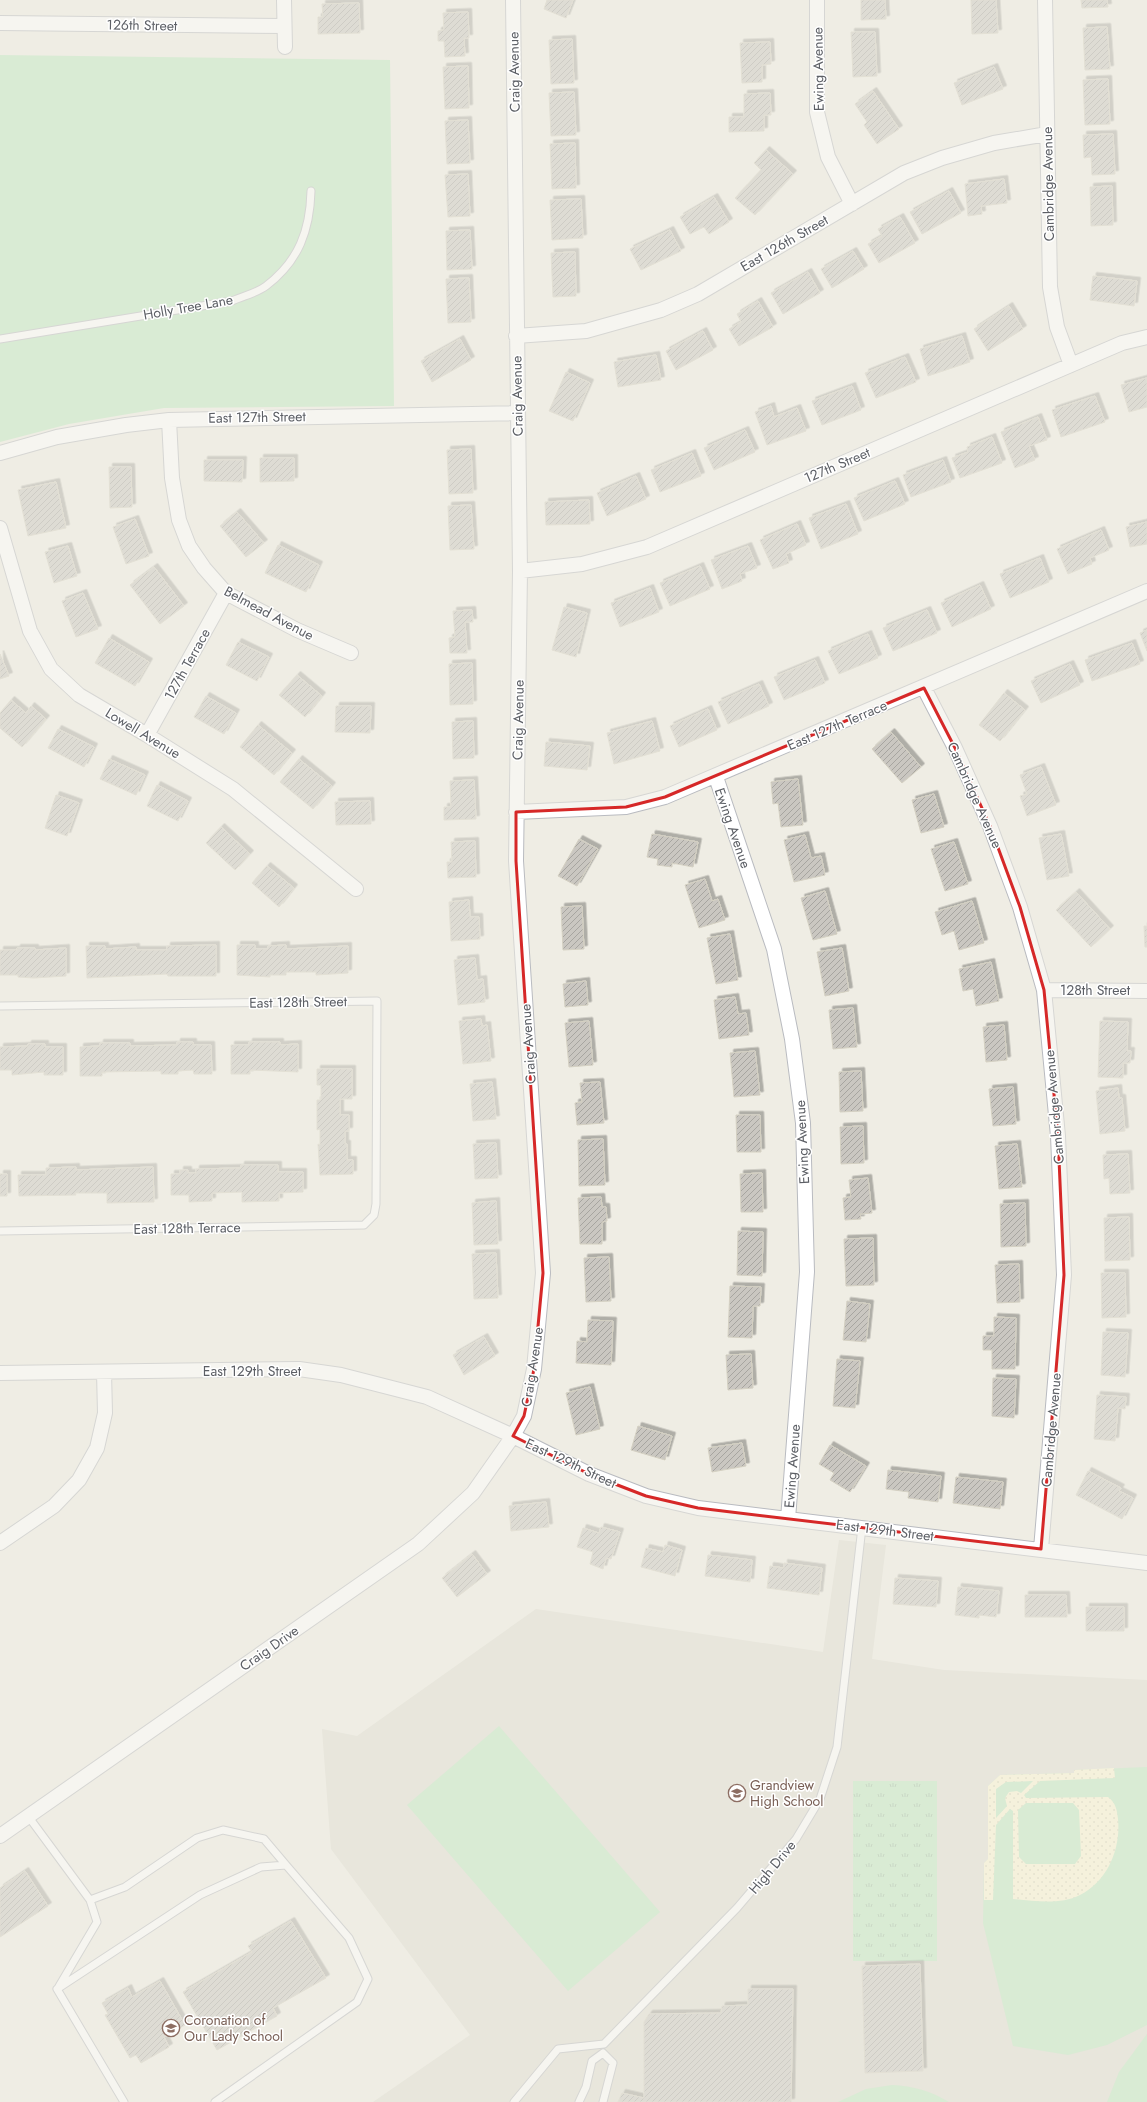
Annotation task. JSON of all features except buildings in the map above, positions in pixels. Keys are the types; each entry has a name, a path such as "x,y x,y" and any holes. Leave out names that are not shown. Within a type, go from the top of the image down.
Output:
{"street":[{"path":"284,0 284,47"},
{"name":"Craig Avenue","path":"513,0 520,571 516,860 543,1273 534,1369 524,1416 513,1436"},
{"name":"Ewing Avenue","path":"817,0 817,112 828,157 852,204"},
{"name":"Cambridge Avenue","path":"1045,0 1050,287 1057,327 1071,365"},
{"name":"126th Street","path":"0,23 284,26"},
{"name":"East 126th Street","path":"516,336 586,331 661,310 698,294 904,173 942,158 994,143 1047,134"},
{"name":"127th Street","path":"520,571 582,564 647,547 1071,365 1122,344 1147,337"},
{"name":"East 127th Street","path":"0,453 57,437 126,425 169,420 518,413"},
{"name":"Belmead Avenue","path":"169,420 172,478 179,520 189,546 204,568 226,593 297,630 351,653"},
{"name":"Lowell Avenue","path":"0,528 30,631 51,669 79,695 147,735 233,789 356,889"},
{"name":"East 127th Terrace","path":"516,812 626,807 665,797 716,777 1147,591"},
{"name":"127th Terrace","path":"147,735 226,593"},
{"name":"Cambridge Avenue","path":"924,688 955,748 990,826 1020,907 1044,990 1058,1136 1064,1275 1041,1549"},
{"name":"Ewing Avenue","path":"716,777 774,949 792,1039 803,1123 807,1272 788,1519"},
{"name":"128th Street","path":"1044,990 1147,991"},
{"name":"East 129th Street","path":"0,1373 299,1369 341,1375 427,1397 513,1436 590,1474 646,1496 698,1508 1147,1563"},
{"path":"0,1543 54,1506 79,1480 97,1448 105,1413 104,1372"},
{"name":"Craig Drive","path":"0,1836 418,1544 473,1493 513,1436"}],"lane":[{"name":"Holly Tree Lane","path":"0,339 232,301 265,286 287,267 303,242 311,214 311,191"},
{"name":"East 128th Street","path":"0,1006 377,1001 376,1204 374,1215 370,1218"},
{"name":"East 128th Terrace","path":"0,1231 364,1225 370,1218"},
{"name":"High Drive","path":"604,2044 737,1908 796,1839 820,1799 837,1747 862,1528"},
{"path":"28,1816 90,1900 97,1922 57,1989"},
{"path":"90,1900 125,1887 196,1838 223,1830 264,1839 349,1938 368,1979 357,2002 215,2102"},
{"path":"57,1989 200,1895 261,1867 286,1865"},
{"path":"57,1989 124,2102"},
{"path":"514,2102 558,2049 604,2044 603,2053 592,2062 586,2087 579,2102"},
{"path":"602,2102 613,2063 603,2053"}],"highlighted area":[{"path":"924,688 955,748 990,826 1020,907 1044,990 1058,1136 1064,1275 1041,1549 698,1508 646,1496 589,1474 513,1436 524,1416 534,1369 543,1273 516,861 516,812 626,807 665,797"}],"shaded area":[{"name":"Grandview High School","path":"839,1540 886,1545 872,1659 944,1670 1147,1680 1147,2102 373,2102 470,2035 331,1849 322,1729 357,1736 536,1609 823,1652"}],"green space":[{"path":"0,55 390,60 394,406 164,408 69,424 0,442"},
{"path":"499,1726 660,1912 568,1991 407,1805"},
{"path":"1147,1767 1147,2025 1107,2045 1068,2055 1013,2046 983,1923 984,1863 988,1859 988,1786 1000,1775 1074,1773 1074,1770"},
{"path":"853,1781 937,1781 937,1961 853,1961"},
{"path":"1147,2034 1147,2102 1107,2102 1119,2072"},
{"path":"892,2085 922,2090 949,2102 838,2102 866,2089"}],"sand":[{"path":"1114,1768 1115,1778 1040,1781 1024,1795 1026,1798 1108,1797 1111,1799 1117,1810 1118,1830 1115,1852 1111,1863 1105,1872 1090,1889 1072,1898 1047,1902 1013,1899 1013,1811 1010,1809 996,1825 993,1900 984,1900 984,1863 988,1859 988,1786 1000,1775 1074,1773 1074,1770","holes":["1033,1781 1021,1793 1017,1791 1009,1792 1005,1798 1007,1806 996,1818 996,1789 1006,1782","1026,1803 1073,1803 1079,1810 1081,1856 1075,1864 1026,1864 1019,1857 1018,1810"]}],"place":[{"name":"Grandview High School","path":"737,1793"},
{"name":"Coronation of Our Lady School","path":"171,2028"}]}
